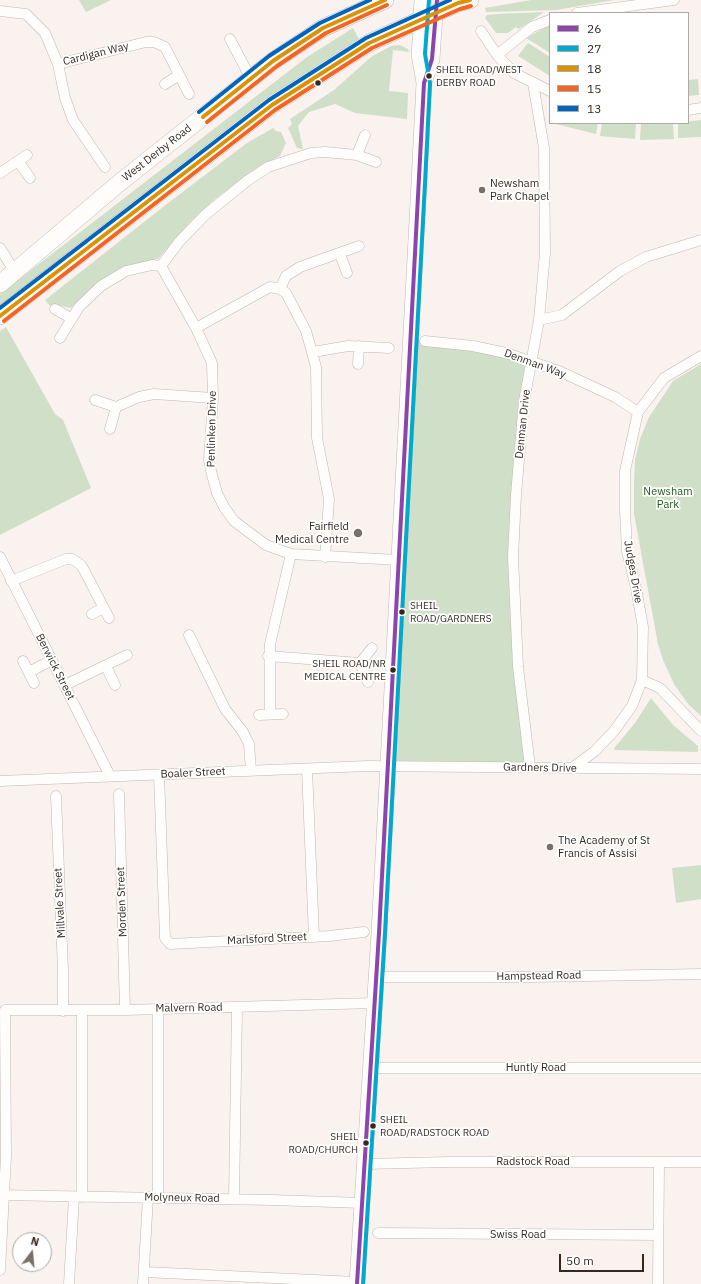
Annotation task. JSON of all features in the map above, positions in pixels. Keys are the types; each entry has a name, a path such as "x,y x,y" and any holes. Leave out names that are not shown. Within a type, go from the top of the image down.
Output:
{"highway":[{"name":"West Derby Road","path":"0,284 118,184 251,78 323,28 385,0"},
{"path":"424,0 431,10"},
{"path":"0,316 257,115 369,43 431,10 470,0"}],"main road":[{"path":"357,1283 371,1068 424,83 419,54 431,10"}],"street":[{"path":"584,12 674,0"},
{"name":"Cardigan Way","path":"0,10 26,14 45,33 58,64 146,42 154,42 165,47 189,94"},
{"path":"497,55 532,27 549,20"},
{"path":"481,31 497,55 514,73 549,91"},
{"path":"230,39 251,78"},
{"path":"58,64 65,98 73,120 105,167"},
{"path":"165,84 179,75"},
{"name":"Denman Drive","path":"530,767 518,666 513,557 516,495 524,401 539,320 545,253 544,148 533,83"},
{"path":"689,110 701,108"},
{"path":"357,155 365,135"},
{"path":"60,338 89,296 113,278 126,271 143,266 161,266 205,214 247,181 268,167 311,153 325,152 357,155 376,162"},
{"path":"0,173 27,155"},
{"path":"18,161 30,178"},
{"path":"539,320 562,315 620,270 646,257 701,240"},
{"path":"280,288 286,276 292,271 308,263 340,254 359,246"},
{"path":"0,248 15,272"},
{"path":"340,254 347,273"},
{"name":"Penlinken Drive","path":"161,266 196,328 212,363 213,398 209,460 217,493 224,507 234,521 249,534 266,545 291,554 398,560"},
{"path":"196,328 270,287 280,288 286,293 301,321 313,352 317,382 315,423 329,499 325,557"},
{"path":"55,309 72,319"},
{"name":"Denman Way","path":"425,341 473,346 506,353 531,361 559,371 615,398 638,412"},
{"path":"313,352 348,346 389,348"},
{"path":"358,364 359,346"},
{"name":"Judges Drive","path":"572,768 595,751 614,731 632,706 642,680 643,627 627,551 625,510 625,471 638,412 664,378 701,356"},
{"path":"95,400 116,407 139,397 154,394 213,398"},
{"path":"110,430 116,407"},
{"path":"270,714 268,656 291,554"},
{"name":"Berwick Street","path":"0,557 110,776"},
{"path":"11,581 66,559 72,559 81,565 109,618"},
{"path":"92,614 103,608"},
{"path":"188,635 224,709 243,732 248,744 251,770"},
{"path":"360,663 372,648"},
{"path":"65,685 127,655"},
{"path":"268,656 360,663"},
{"path":"29,672 52,660"},
{"path":"23,661 34,683"},
{"path":"360,663 368,682"},
{"path":"106,666 115,685"},
{"path":"642,680 660,688 701,731"},
{"path":"259,715 283,714"},
{"name":"Gardners Drive","path":"387,766 697,769"},
{"name":"Boaler Street","path":"0,781 251,770 387,766"},
{"path":"307,769 314,937"},
{"name":"Marlsford Street","path":"159,775 165,938 170,944 314,937 364,932"},
{"name":"Morden Street","path":"119,794 126,1010"},
{"name":"Millvale Street","path":"56,796 63,971 63,1011"},
{"name":"Hampstead Road","path":"376,977 530,977 701,974"},
{"name":"Malvern Road","path":"2,1006 63,1011 238,1008 374,1003"},
{"path":"0,1270 2,1195 6,1156 2,1006"},
{"path":"234,1199 238,1008"},
{"path":"143,1284 153,1198 158,1009"},
{"path":"69,1284 78,1197 82,1010"},
{"name":"Huntly Road","path":"371,1068 701,1068"},
{"path":"658,1284 659,1162"},
{"name":"Radstock Road","path":"365,1164 701,1162"},
{"name":"Molyneux Road","path":"2,1195 363,1203"},
{"name":"Swiss Road","path":"378,1233 658,1235"},
{"path":"144,1272 357,1283"}],"green space":[{"path":"79,0 111,0 86,12"},
{"path":"531,0 614,0 556,10 486,12 485,8"},
{"path":"544,12 519,29 516,27 508,33 496,33 485,18 487,15"},
{"path":"549,26 549,52 526,38"},
{"path":"353,28 360,41 0,305 0,294 307,57"},
{"path":"528,43 549,56 549,75 518,56"},
{"path":"400,45 408,49 409,52 393,50 389,91 408,93 407,119 355,113 335,104 309,112 298,126 303,149 297,148 288,128 292,124 290,119 334,90 371,57 391,46"},
{"path":"698,79 699,95 689,96 689,80"},
{"path":"701,120 701,137 678,138 678,124 689,124 689,122"},
{"path":"556,124 598,124 596,134"},
{"path":"602,124 636,124 635,139 600,136"},
{"path":"641,124 673,124 674,139 640,140"},
{"path":"273,128 276,131 281,132 286,143 280,156 257,168 215,199 191,221 158,259 124,267 110,274 89,290 71,308 57,305 51,307 45,300 247,143"},
{"path":"6,327 55,414 63,420 91,488 0,535 0,331"},
{"path":"410,340 531,361 513,557 530,767 387,766"},
{"name":"Newsham Park","path":"701,364 701,716 688,704 674,684 663,660 658,644 634,514 634,483 635,460 640,439 649,417 673,381"},
{"path":"651,698 673,725 698,746 698,752 614,750 635,723"},
{"path":"701,865 701,899 676,903 672,868"}],"transit line":[{"name":"13","path":"199,112 269,56 320,23 370,0"},
{"name":"18","path":"203,117 273,61 323,28 385,0"},
{"name":"27","path":"363,1284 385,933 425,183 430,83 425,54 429,0"},
{"name":"26","path":"357,1284 379,933 424,83 432,59 437,0"},
{"name":"13","path":"0,308 269,100 366,38 450,0"},
{"name":"18","path":"0,316 272,105 369,43 458,3 470,0"},
{"name":"15","path":"207,122 277,66 326,33 387,5"},
{"name":"15","path":"4,321 275,110 372,48 460,9 471,6"}],"place":[{"name":"SHEIL ROAD/WEST DERBY ROAD","path":"429,76"},
{"name":"Newsham Park Chapel","path":"482,190"},
{"name":"Fairfield Medical Centre","path":"358,533"},
{"name":"SHEIL ROAD/GARDNERS","path":"402,612"},
{"name":"SHEIL ROAD/NR MEDICAL CENTRE","path":"393,670"},
{"name":"The Academy of St Francis of Assisi","path":"550,847"},
{"name":"SHEIL ROAD/RADSTOCK ROAD","path":"373,1126"},
{"name":"SHEIL ROAD/CHURCH","path":"366,1143"}]}
